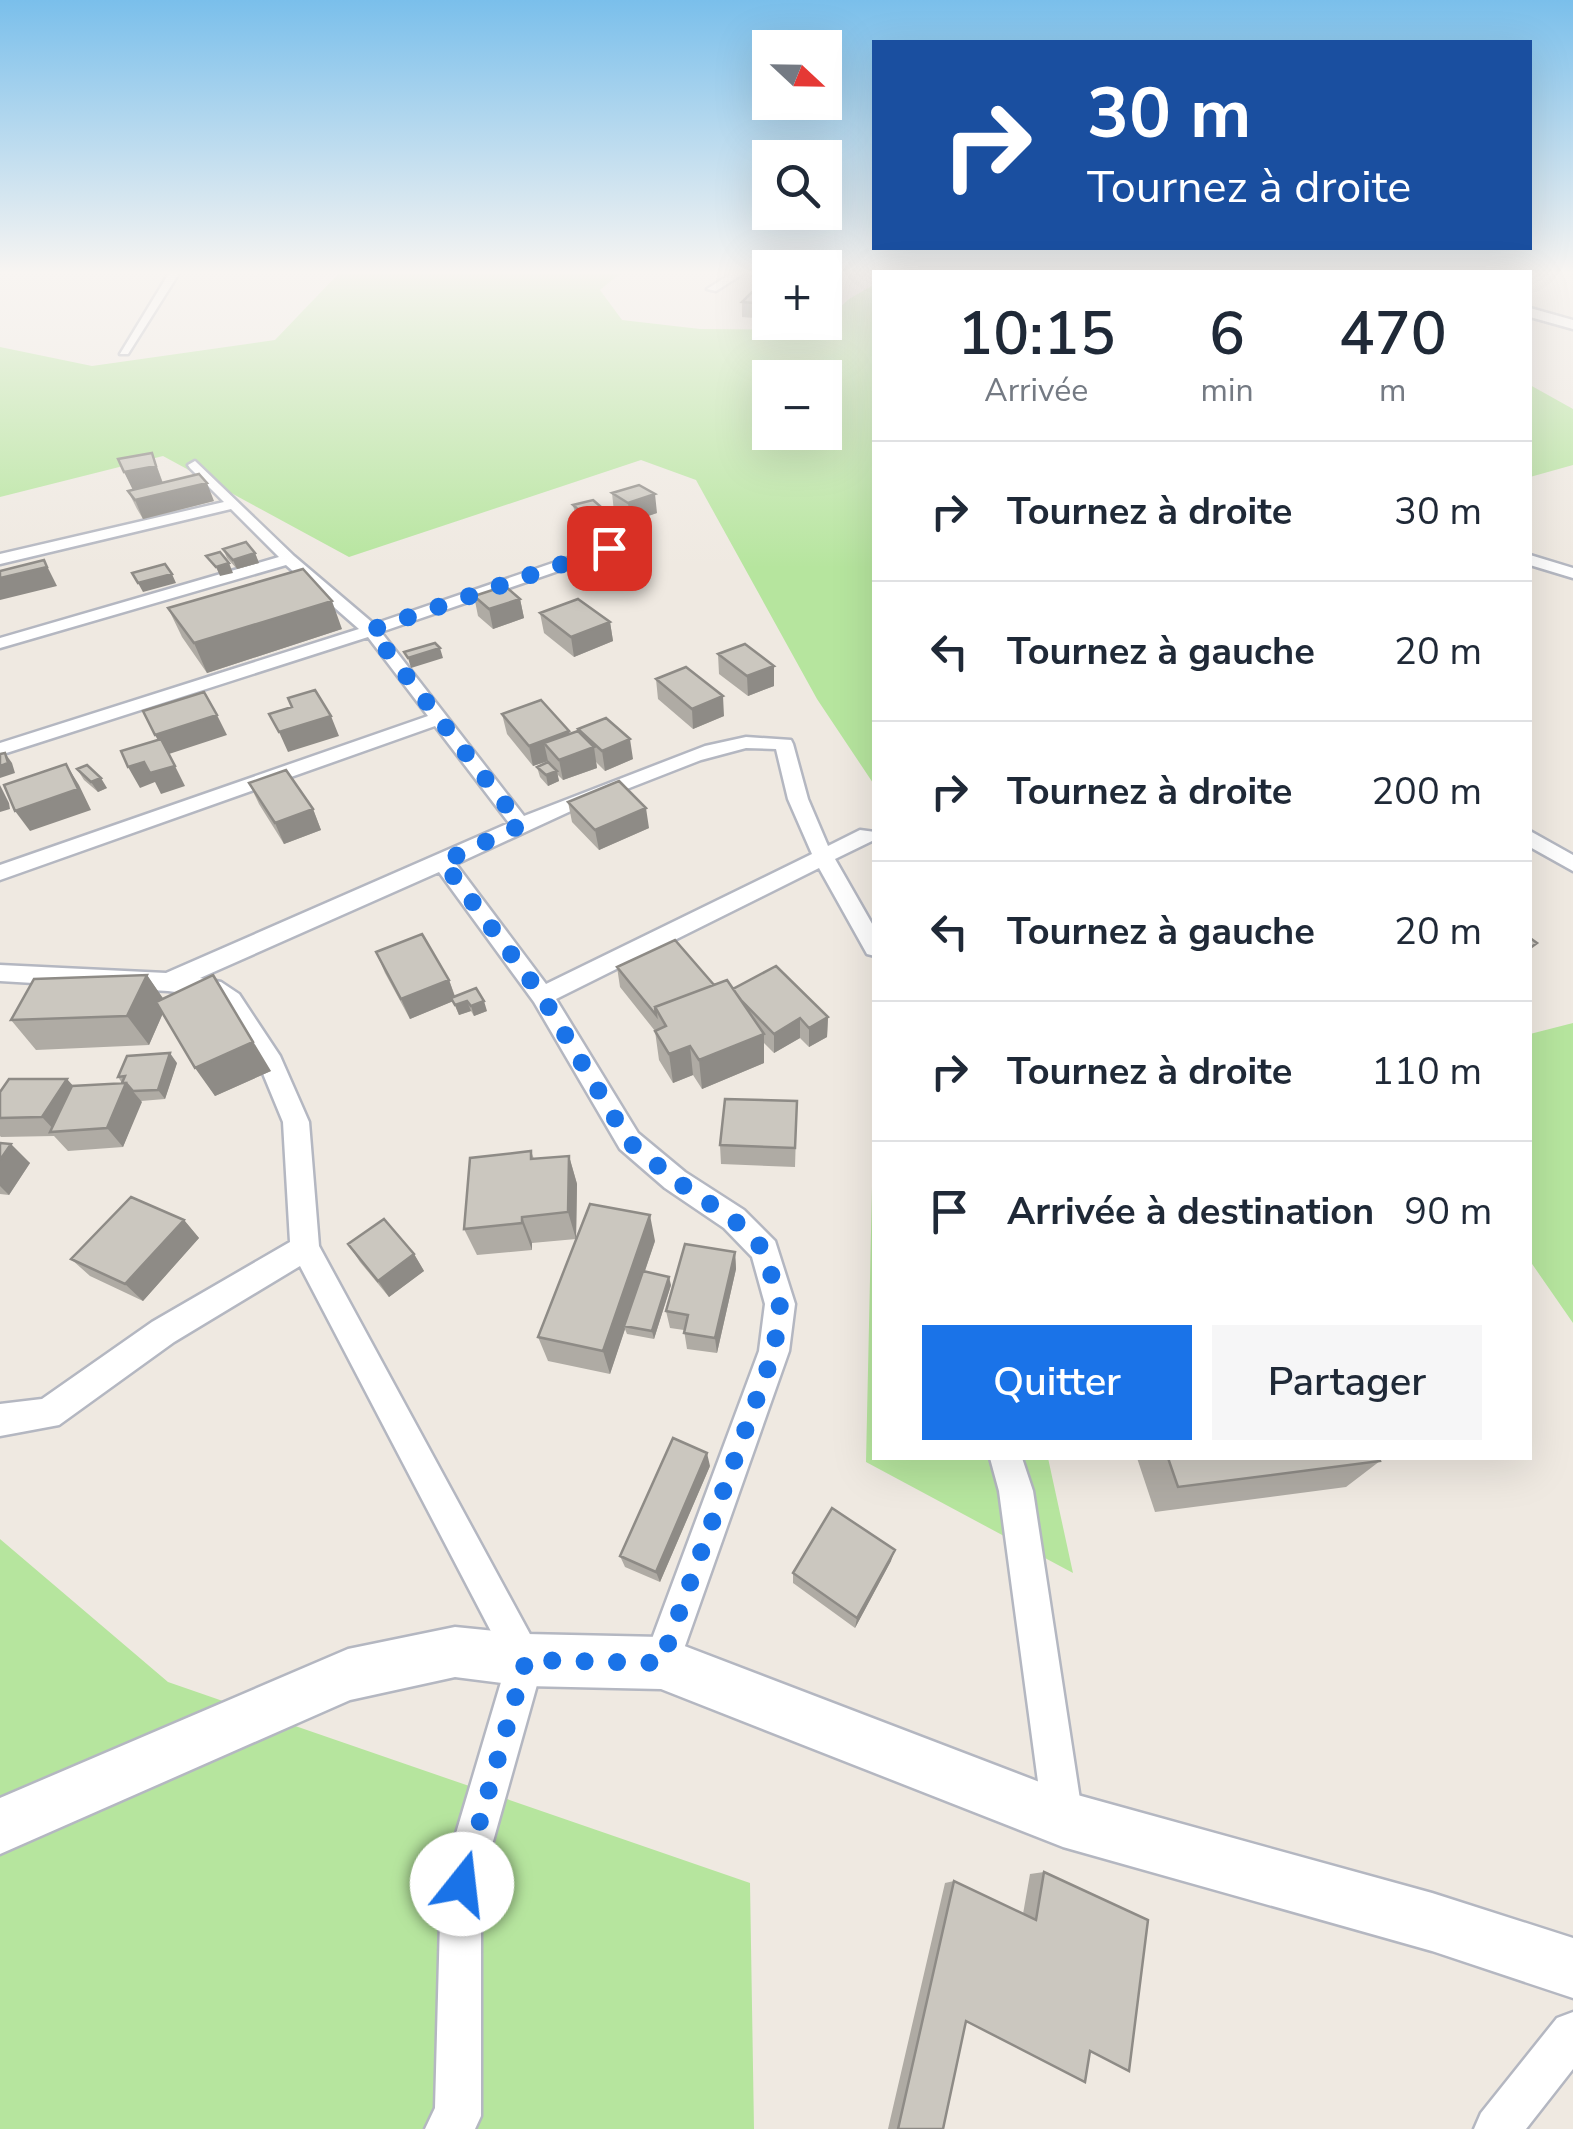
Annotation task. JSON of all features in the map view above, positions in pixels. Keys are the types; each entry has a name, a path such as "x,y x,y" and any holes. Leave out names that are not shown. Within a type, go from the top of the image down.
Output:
{"street":[{"path":"195,466 289,559 371,630 521,825"},
{"path":"0,558 233,504"},
{"path":"0,749 371,630 643,537"},
{"path":"0,644 289,559"},
{"path":"1532,561 1573,574"},
{"path":"0,873 437,719"},
{"path":"168,982 443,862 573,800 640,778 718,745 758,740 784,744 790,783 822,858 872,943"},
{"path":"542,996 867,835"},
{"path":"1532,839 1573,864"},
{"path":"443,862 542,996 629,1142 675,1180 734,1220 764,1250 780,1304 774,1351 661,1663"},
{"path":"0,973 168,982 212,988 231,1000 268,1056 296,1122 305,1248 526,1660 462,1884 458,2116 448,2129"},
{"path":"0,1420 48,1414 164,1332 305,1248"},
{"path":"1007,1460 1016,1491 1063,1819"},
{"path":"0,1826 348,1675 454,1652 526,1660 661,1663 1063,1819 1432,1922 1573,1968"},
{"path":"1497,2129 1573,2034"}],"green space":[{"path":"0,369 752,369 752,450 842,450 842,369 872,369 872,782 817,699 696,480 641,460 349,557 163,456 0,497"},
{"path":"1532,386 1573,409 1573,465 1532,476"},
{"path":"1573,1023 1573,1323 1532,1264 1532,1033"},
{"path":"872,1187 872,1460 1048,1460 1073,1573 866,1462"},
{"path":"0,1539 168,1682 750,1883 754,2129 0,2129"}],"building":[{"path":"152,453 156,466 124,472 118,459"},
{"path":"199,474 207,483 135,500 128,491"},
{"path":"639,485 655,494 628,503 612,493"},
{"path":"593,500 600,506 580,511 573,505"},
{"path":"246,542 255,553 233,560 223,549"},
{"path":"220,552 229,563 216,567 206,556"},
{"path":"44,560 47,567 0,578 0,571"},
{"path":"165,564 172,574 138,583 132,573"},
{"path":"303,569 332,601 194,643 168,608"},
{"path":"505,586 520,599 489,609 474,596"},
{"path":"578,599 610,622 571,637 540,613"},
{"path":"435,643 440,648 408,658 404,652"},
{"path":"745,644 774,666 747,676 718,654"},
{"path":"686,667 723,696 692,709 656,679"},
{"path":"315,690 331,716 279,732 269,714 292,707 288,698"},
{"path":"204,692 217,715 155,735 143,711"},
{"path":"541,700 569,731 529,746 502,714"},
{"path":"606,718 630,739 602,751 578,729"},
{"path":"578,731 594,747 559,760 544,743"},
{"path":"161,739 175,766 150,773 144,762 128,767 121,751"},
{"path":"5,753 8,763 0,766 0,754"},
{"path":"548,762 557,771 546,775 537,767"},
{"path":"66,764 78,789 15,811 4,785"},
{"path":"87,765 101,778 91,782 77,769"},
{"path":"286,770 313,809 275,823 249,783"},
{"path":"619,781 646,808 595,830 568,802"},
{"path":"422,934 449,980 401,999 376,952"},
{"path":"675,940 714,985 655,1007 656,1015 617,967"},
{"path":"776,966 828,1017 809,1028 800,1018 774,1034 733,989"},
{"path":"147,975 127,1016 11,1020 34,979"},
{"path":"213,975 253,1042 195,1068 156,1002"},
{"path":"727,980 764,1034 699,1060 690,1046 669,1054 655,1031 666,1026 655,1007"},
{"path":"476,988 484,1001 471,1006 467,1001 455,1005 451,998"},
{"path":"170,1053 158,1090 133,1091 122,1083 125,1076 118,1077 127,1056"},
{"path":"9,1079 67,1079 42,1117 0,1118 0,1092"},
{"path":"126,1083 107,1128 50,1132 72,1086"},
{"path":"725,1099 797,1101 795,1148 720,1145"},
{"path":"0,1143 11,1144 0,1160"},
{"path":"531,1151 531,1159 569,1156 568,1212 522,1217 522,1223 464,1229 470,1158"},
{"path":"131,1197 184,1220 125,1284 71,1259"},
{"path":"590,1204 650,1215 603,1351 538,1337"},
{"path":"384,1219 414,1254 378,1281 348,1244"},
{"path":"685,1244 735,1252 715,1338 684,1333 688,1315 666,1311"},
{"path":"643,1271 669,1277 652,1331 624,1326"},
{"path":"673,1438 707,1453 656,1572 620,1556"},
{"path":"1169,1460 1380,1461 1178,1487"},
{"path":"832,1508 895,1550 857,1618 793,1573"},
{"path":"1044,1872 1148,1920 1129,2071 1090,2051 1085,2082 966,2021 943,2129 898,2129 954,1881 1036,1920"}],"route":[{"path":"462,1884 526,1660 661,1663 774,1351 780,1304 764,1250 734,1220 675,1180 629,1142 542,996 443,862 521,825 371,630 609,548"}]}
